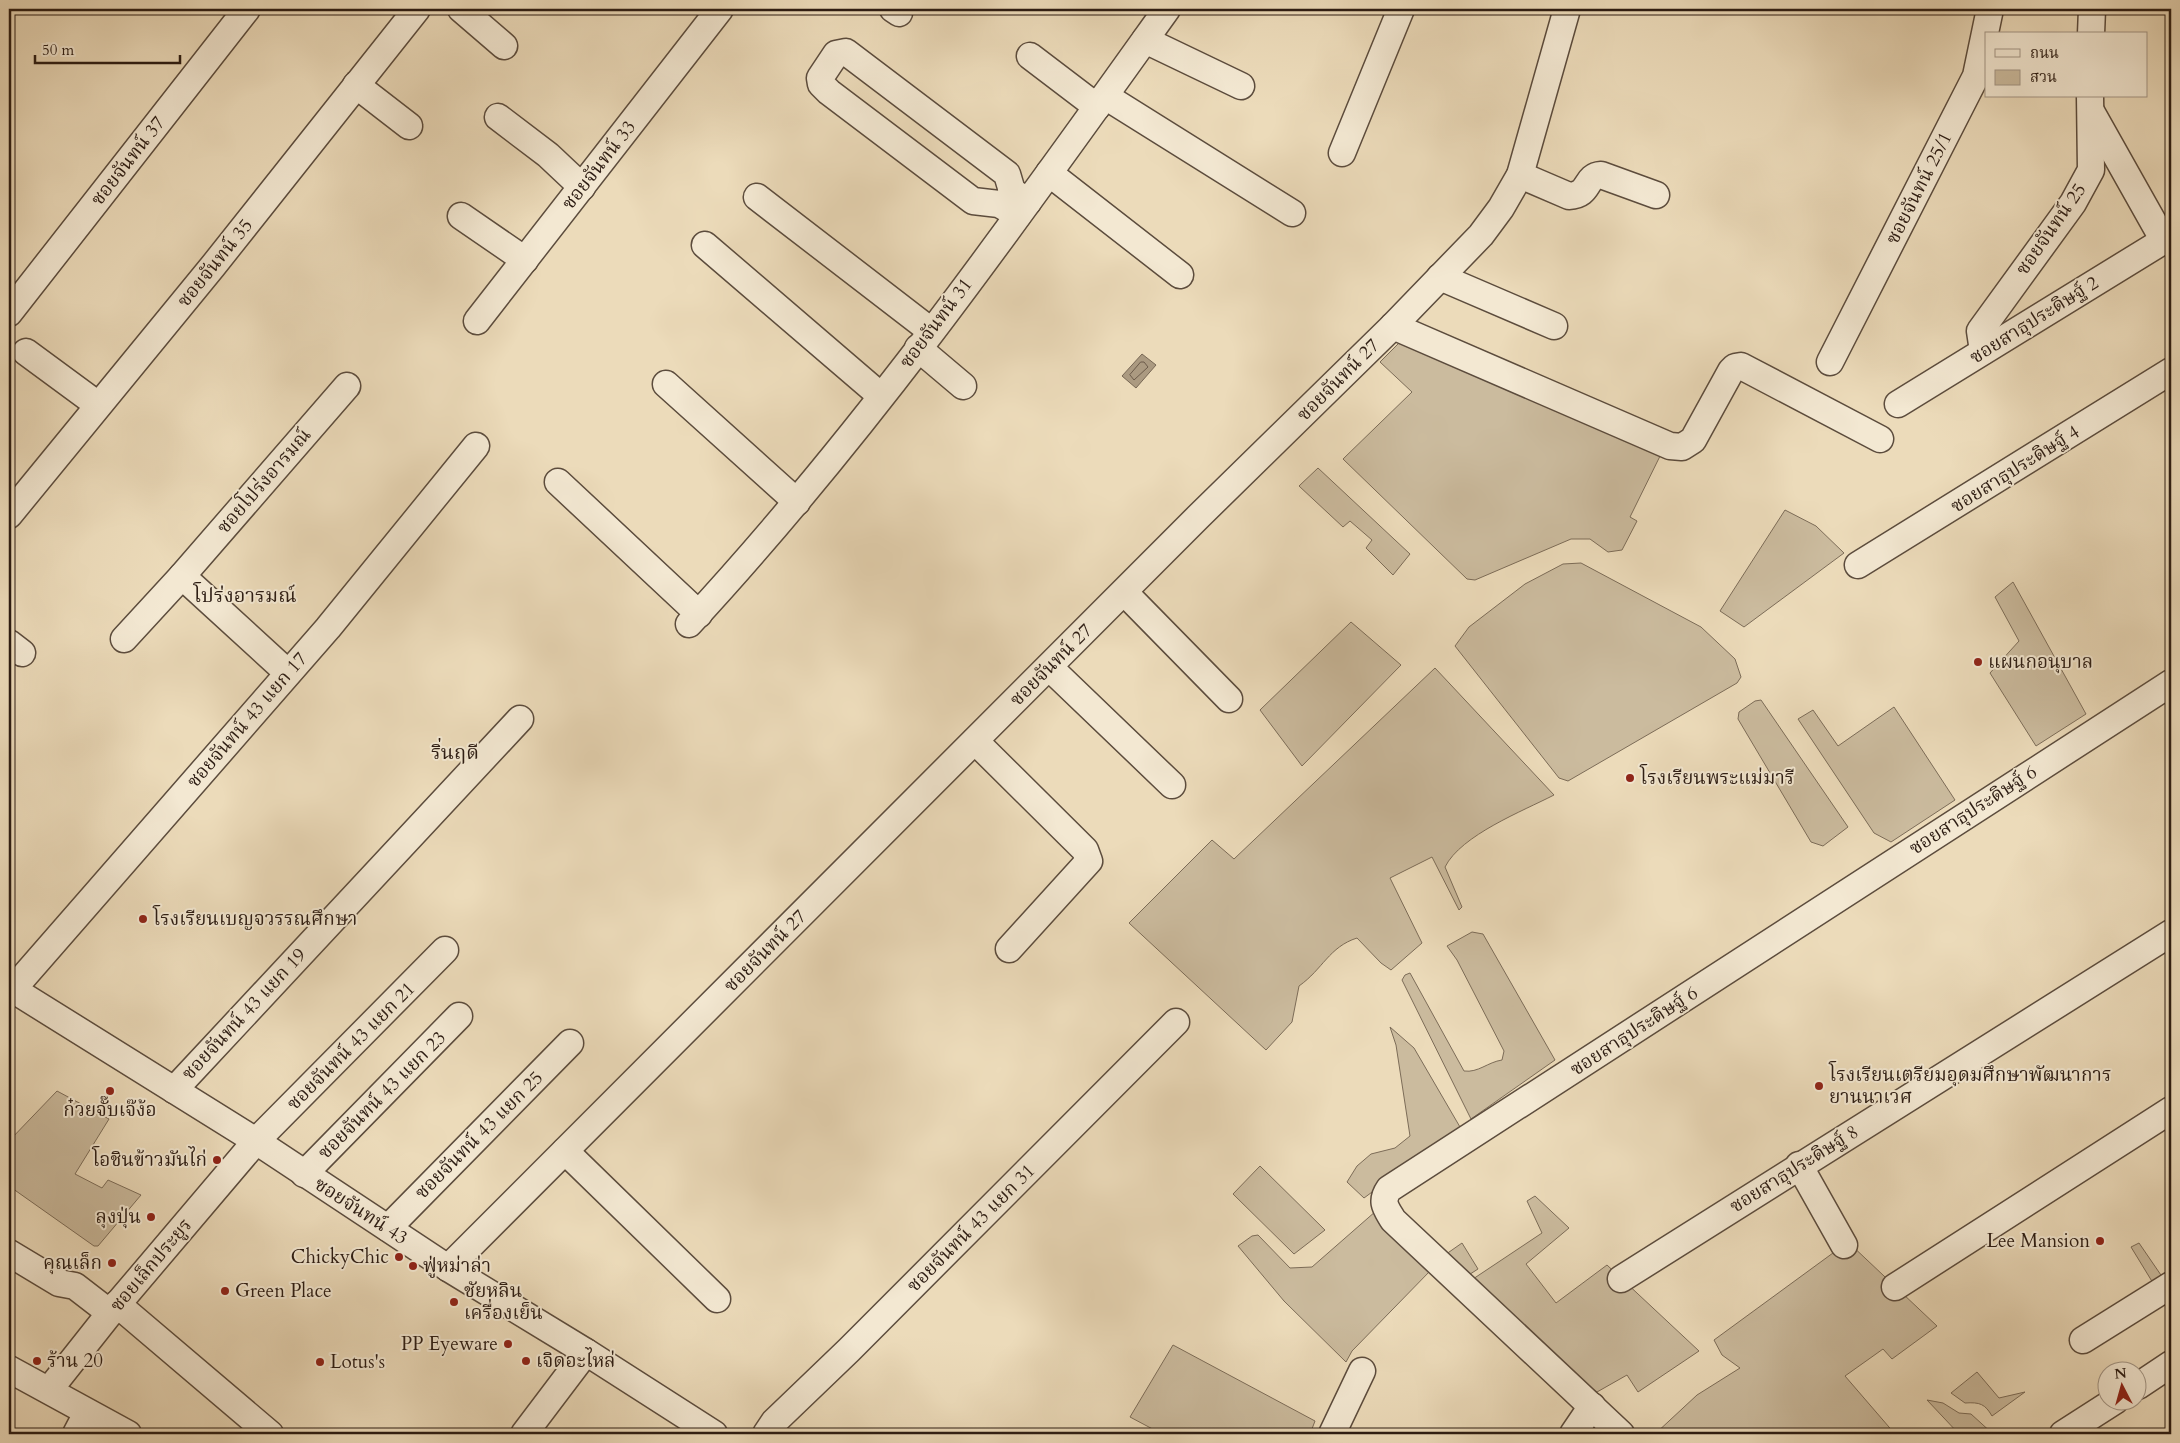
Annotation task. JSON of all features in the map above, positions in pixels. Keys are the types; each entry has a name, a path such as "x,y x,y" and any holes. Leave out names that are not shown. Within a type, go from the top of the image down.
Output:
{"street":[{"name":"ซอยจันทน์ 37","path":"9,313 247,9"},
{"name":"ซอยจันทน์ 35","path":"9,515 218,259 417,9"},
{"path":"460,9 504,46"},
{"name":"ซอยจันทน์ 33","path":"477,321 720,9"},
{"name":"ซอยจันทน์ 31","path":"558,482 694,619 797,502 925,340 1168,9"},
{"path":"1342,153 1401,9"},
{"name":"ซอยจันทน์ 27","path":"448,1268 1124,592 1393,326 1481,235 1501,208 1520,175 1567,9"},
{"name":"ซอยจันทน์ 25/1","path":"1985,32 1990,9"},
{"path":"2091,32 2092,9"},
{"name":"ซอยจันทน์ 25/1","path":"1830,362 1976,76 1985,33"},
{"path":"1145,40 1241,86"},
{"path":"846,52 1007,174 1012,191 1023,208 973,201 829,92 821,84 820,78 836,54 846,52"},
{"path":"1030,56 1101,102 1292,212"},
{"path":"356,85 409,126"},
{"path":"2090,103 2168,239"},
{"name":"ซอยจันทน์ 25","path":"1983,351 1980,331 2073,203 2091,170 2090,103"},
{"path":"498,117 548,155 582,187"},
{"path":"1049,173 1180,275"},
{"path":"1520,175 1569,196 1584,192 1595,175 1601,175 1656,194"},
{"path":"757,197 925,340 963,386"},
{"path":"461,216 525,260"},
{"name":"ซอยสาธุประดิษฐ์ 2","path":"1898,404 2168,239"},
{"path":"705,245 881,396"},
{"path":"1440,277 1554,326"},
{"path":"1393,326 1670,446 1682,447 1693,440 1731,371 1735,367 1741,366 1880,439"},
{"path":"26,352 98,405"},
{"name":"ซอยสาธุประดิษฐ์ 4","path":"1858,565 2171,370"},
{"path":"666,384 797,502"},
{"name":"ซอยโปร่งอารมณ์","path":"124,639 182,576 347,386"},
{"name":"ซอยจันทน์ 43 แยก 17","path":"11,988 288,673 476,446"},
{"path":"182,576 288,673"},
{"path":"1124,592 1230,699"},
{"path":"1049,667 1172,785"},
{"name":"ซอยสาธุประดิษฐ์ 6","path":"1621,1434 1393,1220 1384,1206 1383,1197 1389,1189 2171,684"},
{"name":"ซอยจันทน์ 43 แยก 19","path":"174,1090 520,719"},
{"path":"975,741 1085,850 1089,861 1009,949"},
{"name":"ซอยสาธุประดิษฐ์ 8","path":"1621,1279 2171,932"},
{"name":"ซอยจันทน์ 43 แยก 21","path":"256,1141 445,950"},
{"name":"ซอยจันทน์ 43","path":"11,988 256,1141 448,1268 586,1352 683,1426 714,1434"},
{"name":"ซอยจันทน์ 43 แยก 23","path":"304,1174 460,1016"},
{"name":"ซอยจันทน์ 43 แยก 31","path":"766,1434 774,1422 849,1350 1176,1022"},
{"name":"ซอยจันทน์ 43 แยก 25","path":"388,1228 570,1043"},
{"path":"1896,1287 2171,1110"},
{"name":"ซอยเล็กประยูร","path":"48,1390 114,1308 256,1141"},
{"path":"565,1151 717,1299"},
{"path":"1799,1165 1844,1245"},
{"path":"9,1253 59,1282 75,1286 114,1308 270,1434"},
{"path":"2082,1340 2169,1290"},
{"path":"524,1434 586,1352"},
{"path":"2148,1379 2171,1364"},
{"path":"9,1369 48,1390 81,1424 128,1434"},
{"path":"1332,1434 1362,1372"},
{"path":"1572,1434 1592,1406"},
{"path":"2063,1434 2100,1410"}],"green space":[{"path":"1407,335 1664,448 1630,517 1637,521 1622,550 1608,552 1590,539 1571,539 1475,580 1467,579 1343,459 1412,392 1380,362"},
{"path":"1318,468 1410,554 1393,575 1366,548 1372,540 1350,521 1343,527 1299,486"},
{"path":"1785,510 1816,526 1844,553 1744,627 1720,611"},
{"path":"1581,563 1701,627 1735,659 1741,677 1737,683 1568,781 1559,778 1455,646 1469,627 1525,584 1563,564"},
{"path":"2013,582 2086,714 2036,746 1990,673 2019,641 1995,597"},
{"path":"1351,622 1401,665 1302,766 1260,710"},
{"path":"1435,668 1554,795 1478,834 1453,855 1445,867 1462,907 1459,910 1432,857 1390,878 1422,943 1391,970 1381,963 1357,938 1347,942 1299,986 1292,1022 1266,1050 1129,923 1212,840 1234,859"},
{"path":"1761,700 1848,827 1823,846 1811,842 1738,719 1739,712 1755,701"},
{"path":"1894,707 1955,800 1891,842 1874,833 1798,719 1813,710 1838,746"},
{"path":"1472,932 1483,934 1555,1060 1471,1119 1402,980 1405,975 1410,973 1464,1071 1478,1069 1502,1060 1504,1051 1457,960 1447,946"},
{"path":"1390,1027 1414,1048 1460,1127 1364,1198 1347,1182 1357,1166 1371,1154 1395,1148 1410,1136 1396,1045"},
{"path":"57,1091 109,1119 75,1174 102,1188 108,1180 141,1195 98,1246 94,1246 9,1186 9,1141"},
{"path":"1260,1166 1325,1230 1294,1254 1233,1194"},
{"path":"1535,1196 1569,1228 1526,1264 1556,1303 1607,1265 1699,1351 1638,1392 1627,1375 1597,1392 1542,1352 1467,1283 1542,1233 1527,1201"},
{"path":"1376,1211 1431,1270 1352,1351 1346,1362 1284,1301 1238,1246 1252,1236 1258,1235 1290,1268 1312,1267"},
{"path":"1848,1242 1937,1326 1892,1359 1883,1349 1845,1376 1895,1434 1655,1434 1697,1395 1740,1368 1722,1355 1714,1340"},
{"path":"1462,1243 1478,1269 1464,1278 1442,1257"},
{"path":"2139,1243 2163,1278 2153,1283 2131,1247"},
{"path":"1173,1345 1315,1421 1310,1434 1162,1434 1130,1417"},
{"path":"1977,1372 1999,1398 2025,1392 1992,1416 1982,1405 1965,1403 1951,1393"},
{"path":"1927,1400 1943,1403 1959,1413 1971,1414 1993,1434 1959,1434"}],"water":[{"path":"1142,354 1156,365 1136,388 1122,376"}],"place":[{"name":"แผนกอนุบาล","path":"1978,662"},
{"name":"โรงเรียนพระแม่มารี","path":"1630,778"},
{"name":"โรงเรียนเบญจวรรณศึกษา","path":"143,919"},
{"name":"โรงเรียนเตรียมอุดมศึกษาพัฒนาการ ยานนาเวศ","path":"1819,1086"},
{"name":"ก๋วยจั๊บเจ๊ง้อ","path":"110,1091"},
{"name":"โอชินข้าวมันไก่","path":"217,1160"},
{"name":"ลุงปุ่น","path":"151,1217"},
{"name":"Lee Mansion","path":"2100,1241"},
{"name":"ChickyChic","path":"399,1257"},
{"name":"คุณเล็ก","path":"112,1263"},
{"name":"ฟู่หม่าล่า","path":"413,1266"},
{"name":"Green Place","path":"225,1291"},
{"name":"ชัยหลิน เครื่องเย็น","path":"454,1302"},
{"name":"PP Eyeware","path":"508,1344"},
{"name":"ร้าน 20","path":"37,1361"},
{"name":"เจิดอะไหล่","path":"526,1361"},
{"name":"Lotus's","path":"320,1362"}],"district":[{"name":"โปร่งอารมณ์","path":"245,595"},
{"name":"ริ่นฤดี","path":"455,752"}]}
